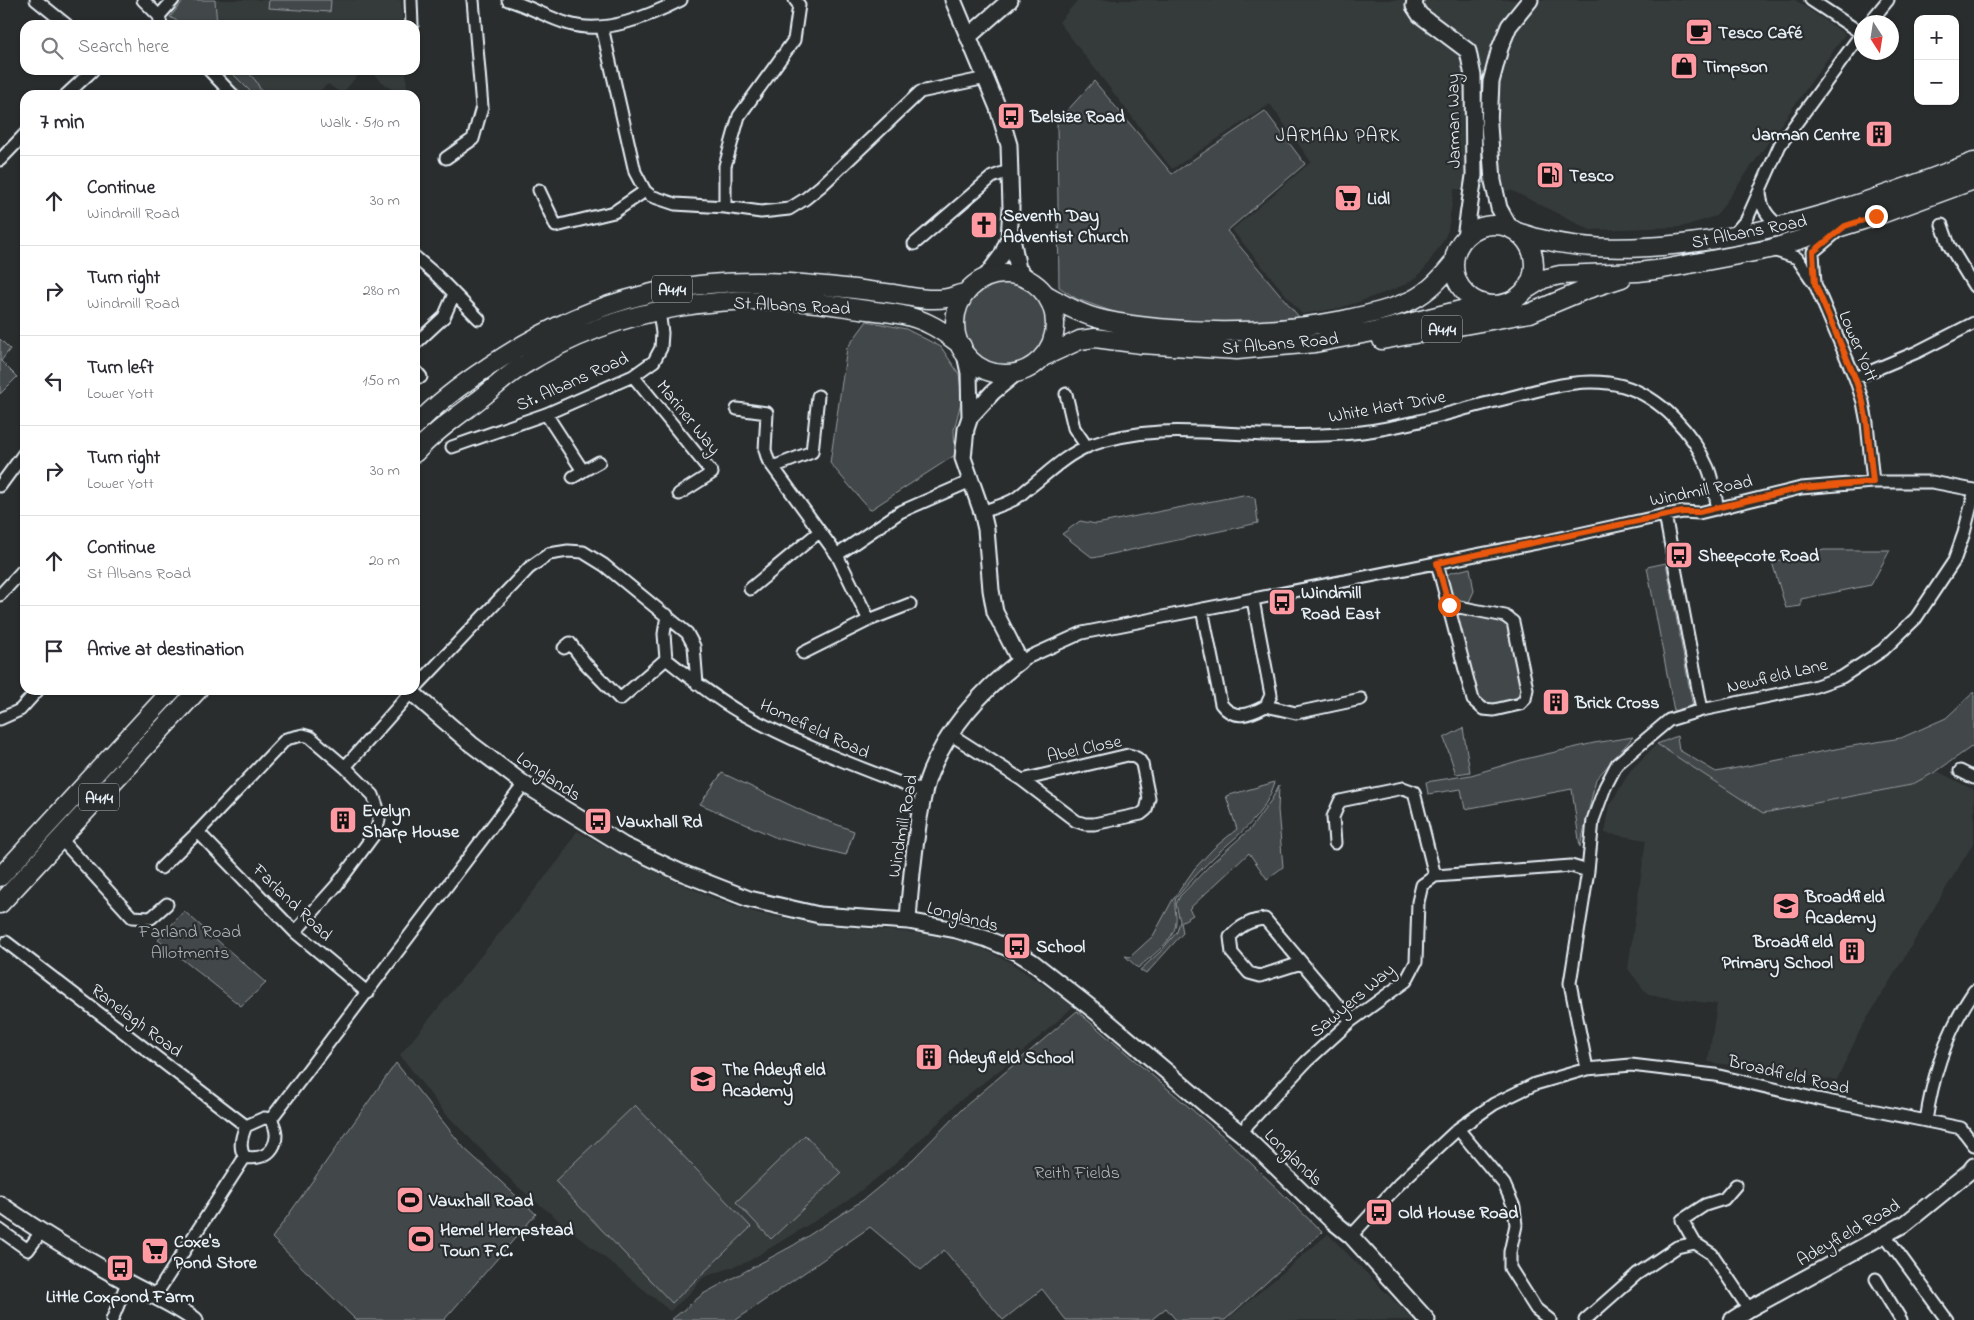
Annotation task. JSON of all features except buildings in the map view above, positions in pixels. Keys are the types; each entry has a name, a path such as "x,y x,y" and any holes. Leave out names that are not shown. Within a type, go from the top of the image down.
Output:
{"main road":[{"name":"St Albans Road","path":"1514,230 1548,242 1601,248 1666,246 1730,237 1781,227 1902,190 1974,162"},
{"name":"St Albans Road","path":"1527,288 1543,279 1560,275 1638,272 1697,264 1770,249 1899,208 1974,180"},
{"path":"1498,225 1514,230 1526,241 1532,252 1534,264 1533,277 1527,288 1513,301 1504,304 1485,304 1474,300 1465,293 1458,284 1454,273 1457,249 1465,238 1475,230 1486,226 1498,225"},
{"name":"St Albans Road","path":"1045,294 1088,316 1122,324 1178,330 1250,332 1327,323 1390,309 1414,299 1428,290 1439,281 1454,262"},
{"name":"A414","path":"1237,350 1338,347 1516,316 1638,272"},
{"path":"1007,273 1027,278 1045,294 1054,314 1056,326 1052,342 1045,356 1035,365 1016,373 1003,374 983,368 973,361 963,348 958,339 955,323 957,309 965,292 985,278 1007,273"},
{"name":"St Albans Road","path":"420,421 428,412 469,380 514,349 553,328 591,311 653,293 686,287 744,281 776,281 838,286 928,299 949,298 965,292"},
{"name":"St Albans Road","path":"420,448 437,432 524,365 561,345 595,331 659,311 744,300 828,304 904,315 919,319 932,325 963,348"},
{"name":"St Albans Road","path":"1045,356 1080,340 1096,338 1140,344 1237,350 1315,343 1485,304"},
{"name":"A414","path":"0,877 167,695"},
{"name":"A414","path":"0,904 193,695"}],"street":[{"path":"36,0 61,20"},
{"path":"143,0 160,20 173,0"},
{"path":"411,0 412,20"},
{"path":"446,158 473,139 482,107 473,0"},
{"path":"508,0 582,27 602,27 660,10 681,0"},
{"path":"725,207 725,166 739,116 794,40 798,5 795,0"},
{"path":"953,0 998,108 1009,145 1011,170 1009,238 1002,255 985,278"},
{"path":"968,37 1010,0"},
{"name":"Jarman Way","path":"1415,0 1414,6 1420,14 1468,51 1470,60 1473,76 1474,176 1465,238"},
{"name":"Jarman Way","path":"1514,230 1499,208 1493,181 1489,125 1491,82 1500,48 1509,26 1530,0"},
{"path":"1811,0 1854,28"},
{"path":"1876,15 1888,0"},
{"path":"602,27 634,172 645,191 651,196 675,204 725,207 761,212 789,209 821,186 920,92 986,78"},
{"path":"1730,237 1747,220 1780,146 1854,43"},
{"path":"72,90 88,75"},
{"path":"214,75 228,90"},
{"path":"0,160 20,139"},
{"path":"914,244 992,177 1011,170"},
{"path":"1760,188 1763,207 1768,215 1781,227"},
{"path":"539,190 556,226 614,212 645,191"},
{"name":"Lower Yott","path":"1815,284 1813,252 1845,226"},
{"path":"1942,226 1949,245 1974,286"},
{"path":"1010,227 1015,259 1018,268 1027,278"},
{"name":"Lower Yott","path":"1770,249 1797,258 1815,284 1855,378 1863,402 1873,482"},
{"path":"420,262 479,319"},
{"path":"420,339 444,317 454,294"},
{"name":"St. Albans Road","path":"452,447 546,414 633,376 654,361 660,348 662,333 659,311"},
{"path":"1855,378 1917,352 1974,322"},
{"path":"963,348 969,373 970,418 966,429 964,458 986,530 991,590 995,612 1020,661"},
{"path":"970,418 1002,383 1016,373"},
{"name":"Mariner Way","path":"633,376 712,473 679,494"},
{"name":"White Hart Drive","path":"982,512 1014,500 1059,464 1086,447 1129,435 1152,431 1177,430 1265,435 1321,435 1364,431 1433,417 1559,385 1589,382 1624,386 1658,405 1676,418 1691,437 1709,470 1718,509"},
{"path":"1066,394 1074,428 1086,447"},
{"path":"773,467 812,452 818,396"},
{"path":"736,409 767,413 765,450 773,467 837,555 869,620"},
{"path":"546,414 578,474 600,462"},
{"path":"0,486 20,459"},
{"path":"837,555 900,512 970,481"},
{"name":"Windmill Road","path":"908,921 912,859 924,792 929,774 950,734 978,697 1020,661 1082,633 1437,563 1666,515 1718,509 1801,488 1873,482 1932,482 1974,492"},
{"name":"Newfield Lane","path":"1588,870 1593,820 1604,787 1617,764 1669,720 1702,710 1813,687 1842,677 1883,650 1916,618 1954,562 1964,534 1974,492"},
{"path":"1666,515 1702,710"},
{"path":"750,589 819,532"},
{"path":"420,682 529,568 549,554 568,551 583,552 604,565 687,634 694,646 697,684"},
{"path":"1437,563 1473,700 1479,707 1489,711 1520,704 1525,699 1527,689 1513,622 1505,616 1449,605"},
{"path":"0,595 20,573"},
{"path":"1202,609 1221,704 1227,713 1240,716 1254,713 1266,706 1271,694 1253,600"},
{"path":"803,653 869,620 910,604"},
{"path":"564,648 570,644 585,663 620,699 666,659 664,634 666,615"},
{"name":"Homefield Road","path":"666,659 697,684 739,712 783,735 864,770 924,792"},
{"path":"0,719 20,710 34,695"},
{"path":"345,767 408,695"},
{"name":"Longlands","path":"417,695 471,744 524,784 623,845 680,872 748,899 819,915 908,921 956,930 987,939 1031,961 1100,1015 1242,1134 1330,1219 1351,1236 1428,1320"},
{"path":"1266,706 1296,713 1361,700"},
{"name":"Abel Close","path":"950,734 1022,780 1076,821 1094,824 1141,814 1148,805 1149,798 1141,761 1128,755 1022,780"},
{"path":"161,868 198,832 286,739 303,736 310,737 345,767 373,795 379,820 376,832 336,886 295,932"},
{"path":"1960,771 1974,778"},
{"path":"271,1119 524,784"},
{"path":"1335,843 1332,817 1340,801 1403,788 1414,792 1435,876 1571,866 1588,870 1570,983 1587,1069"},
{"name":"Farland Road","path":"198,832 295,932 368,993"},
{"path":"61,839 132,918 151,918 167,904"},
{"name":"Sawyers Way","path":"1242,1134 1248,1124 1306,1062 1351,1021 1406,980 1416,962 1418,902 1422,885 1435,876"},
{"path":"1301,963 1260,976 1249,973 1232,953 1230,937 1253,920 1265,919 1351,1021"},
{"name":"Ranelagh Road","path":"6,942 246,1126"},
{"path":"1926,1121 1929,1099 1940,1054 1965,1004 1974,991"},
{"name":"Broadfield Road","path":"1351,1236 1399,1184 1458,1129 1494,1104 1535,1084 1587,1069 1631,1065 1716,1075 1817,1099 1962,1128 1974,1145"},
{"path":"245,1157 241,1147 243,1132 246,1126 256,1120 271,1119"},
{"path":"245,1157 258,1157 273,1148 277,1138 271,1119"},
{"path":"1458,1129 1504,1184 1514,1207 1516,1225 1510,1252 1510,1268 1536,1309 1550,1320"},
{"path":"155,1296 245,1157"},
{"name":"Adeyfield Road","path":"1732,1320 1906,1222 1974,1166"},
{"path":"1736,1185 1724,1198 1704,1204 1682,1220 1696,1243 1712,1254 1749,1309"},
{"path":"0,1204 41,1232 127,1283 155,1296 196,1320"},
{"path":"0,1230 28,1250 41,1232"},
{"path":"1885,1235 1945,1317 1933,1320"},
{"path":"1585,1320 1637,1274 1677,1247 1696,1243"},
{"path":"1876,1279 1901,1320"},
{"path":"112,1320 127,1283"}],"shaded area":[{"path":"174,0 401,0 403,20 166,20 163,17"},
{"name":"JARMAN PARK","path":"1078,0 1795,0 1845,34 1716,216 1681,227 1590,230 1513,191 1454,189 1448,230 1443,241 1417,277 1406,284 1355,303 1339,308 1302,314 1232,230 1311,162 1270,104 1172,169 1059,22"},
{"path":"219,75 358,75 345,90 336,90 328,84 321,90 234,90"},
{"path":"373,75 406,75 407,90 393,90"},
{"name":"Broadfield Academy","path":"1657,744 1763,813 1910,785 1937,771 1974,790 1974,842 1859,1032 1837,1080 1708,1062 1717,1004 1648,995 1628,969 1646,840 1605,833 1610,805 1630,771"},
{"name":"The Adeyfield Academy","path":"577,831 683,885 728,904 761,914 827,926 917,933 973,944 1008,961 1074,1006 1019,1055 957,1103 890,1168 846,1202 747,1262 704,1277 670,1311 517,1186 444,1112 400,1055 559,860"},
{"path":"1328,1234 1413,1320 1227,1320"}],"green space":[{"path":"184,0 215,0 217,20 175,20 170,17"},
{"path":"269,0 331,0 330,12 268,8"},
{"path":"234,75 251,75 260,90 249,90"},
{"path":"1094,81 1172,174 1265,111 1305,164 1227,231 1299,317 1251,322 1193,322 1122,315 1077,299 1059,287 1057,122"},
{"path":"1005,282 1021,285 1035,294 1044,308 1047,324 1044,340 1035,354 1021,363 1005,366 989,363 975,354 966,340 963,324 966,308 975,294 989,285"},
{"path":"867,321 906,329 941,347 959,374 962,398 954,430 955,455 870,510 830,463 847,348"},
{"path":"0,339 10,349 1,361 17,377 0,394"},
{"path":"1243,495 1255,498 1258,523 1093,558 1062,534 1080,521 1096,524"},
{"path":"1824,550 1890,550 1871,585 1801,599 1801,606 1786,608 1772,562"},
{"path":"1666,563 1693,707 1674,711 1647,567"},
{"path":"1470,568 1474,591 1469,602 1451,596 1444,578 1450,573"},
{"path":"1459,612 1504,621 1507,625 1523,689 1518,699 1490,706 1483,705 1478,697 1454,619"},
{"path":"1974,692 1974,745 1937,771 1911,785 1763,813 1657,744 1677,736 1679,750 1716,772 1901,738 1946,718"},
{"path":"1463,728 1470,772 1456,774 1444,738"},
{"path":"1633,737 1596,779 1580,847 1572,789 1465,809 1461,789 1428,794 1426,782 1471,775 1521,760 1594,743"},
{"path":"722,773 809,814 854,831 846,855 777,838 700,804"},
{"path":"1275,782 1259,813 1207,864 1176,898 1175,929 1162,948 1138,968 1125,956 1130,957 1153,936 1172,901 1195,868 1214,848 1237,829 1226,796"},
{"path":"1279,785 1278,810 1283,867 1267,879 1249,853 1189,909 1193,915 1181,922 1183,933 1146,974 1140,970 1160,952 1177,932 1180,921 1176,904 1180,896 1213,862 1251,828 1272,799"},
{"name":"Farland Road Allotments","path":"184,911 266,983 241,1006 158,940"},
{"name":"Reith Fields","path":"1077,1011 1225,1138 1322,1232 1225,1320 1176,1320 1166,1308 1151,1320 1066,1320 1042,1289 1003,1320 944,1250 921,1270 870,1227 736,1320 671,1320 703,1294 794,1245 863,1200 913,1159 963,1108"},
{"name":"Vauxhall Road","path":"396,1063 464,1148 536,1214 444,1320 356,1320 272,1238"},
{"path":"635,1105 751,1227 672,1303 555,1181"},
{"path":"805,1135 841,1173 771,1239 736,1202"}],"place":[{"name":"Tesco Café","path":"1699,32"},
{"name":"Timpson","path":"1684,66"},
{"name":"Belsize Road","path":"1011,116"},
{"name":"Jarman Centre","path":"1879,134"},
{"name":"Tesco","path":"1550,175"},
{"name":"Lidl","path":"1348,198"},
{"name":"Seventh Day Adventist Church","path":"984,225"},
{"name":"Sheepcote Road","path":"1679,555"},
{"name":"Windmill Road East","path":"1282,602"},
{"name":"Brick Cross","path":"1556,702"},
{"name":"Evelyn Sharp House","path":"343,820"},
{"name":"Vauxhall Rd","path":"598,821"},
{"name":"Broadfield Academy","path":"1786,906"},
{"name":"School","path":"1017,946"},
{"name":"Broadfield Primary School","path":"1852,951"},
{"name":"Adeyfield School","path":"929,1057"},
{"name":"The Adeyfield Academy","path":"703,1079"},
{"name":"Vauxhall Road","path":"410,1200"},
{"name":"Old House Road","path":"1379,1212"},
{"name":"Hemel Hempstead Town F.C.","path":"421,1239"},
{"name":"Coxe's Pond Store","path":"155,1251"},
{"name":"Little Coxpond Farm","path":"120,1268"}],"district":[{"name":"JARMAN PARK","path":"1338,134"}],"route":[{"path":"1449,605 1437,563 1666,515 1718,509 1801,488 1873,482 1863,402 1855,378 1815,284 1813,252 1845,226 1876,216"}]}
